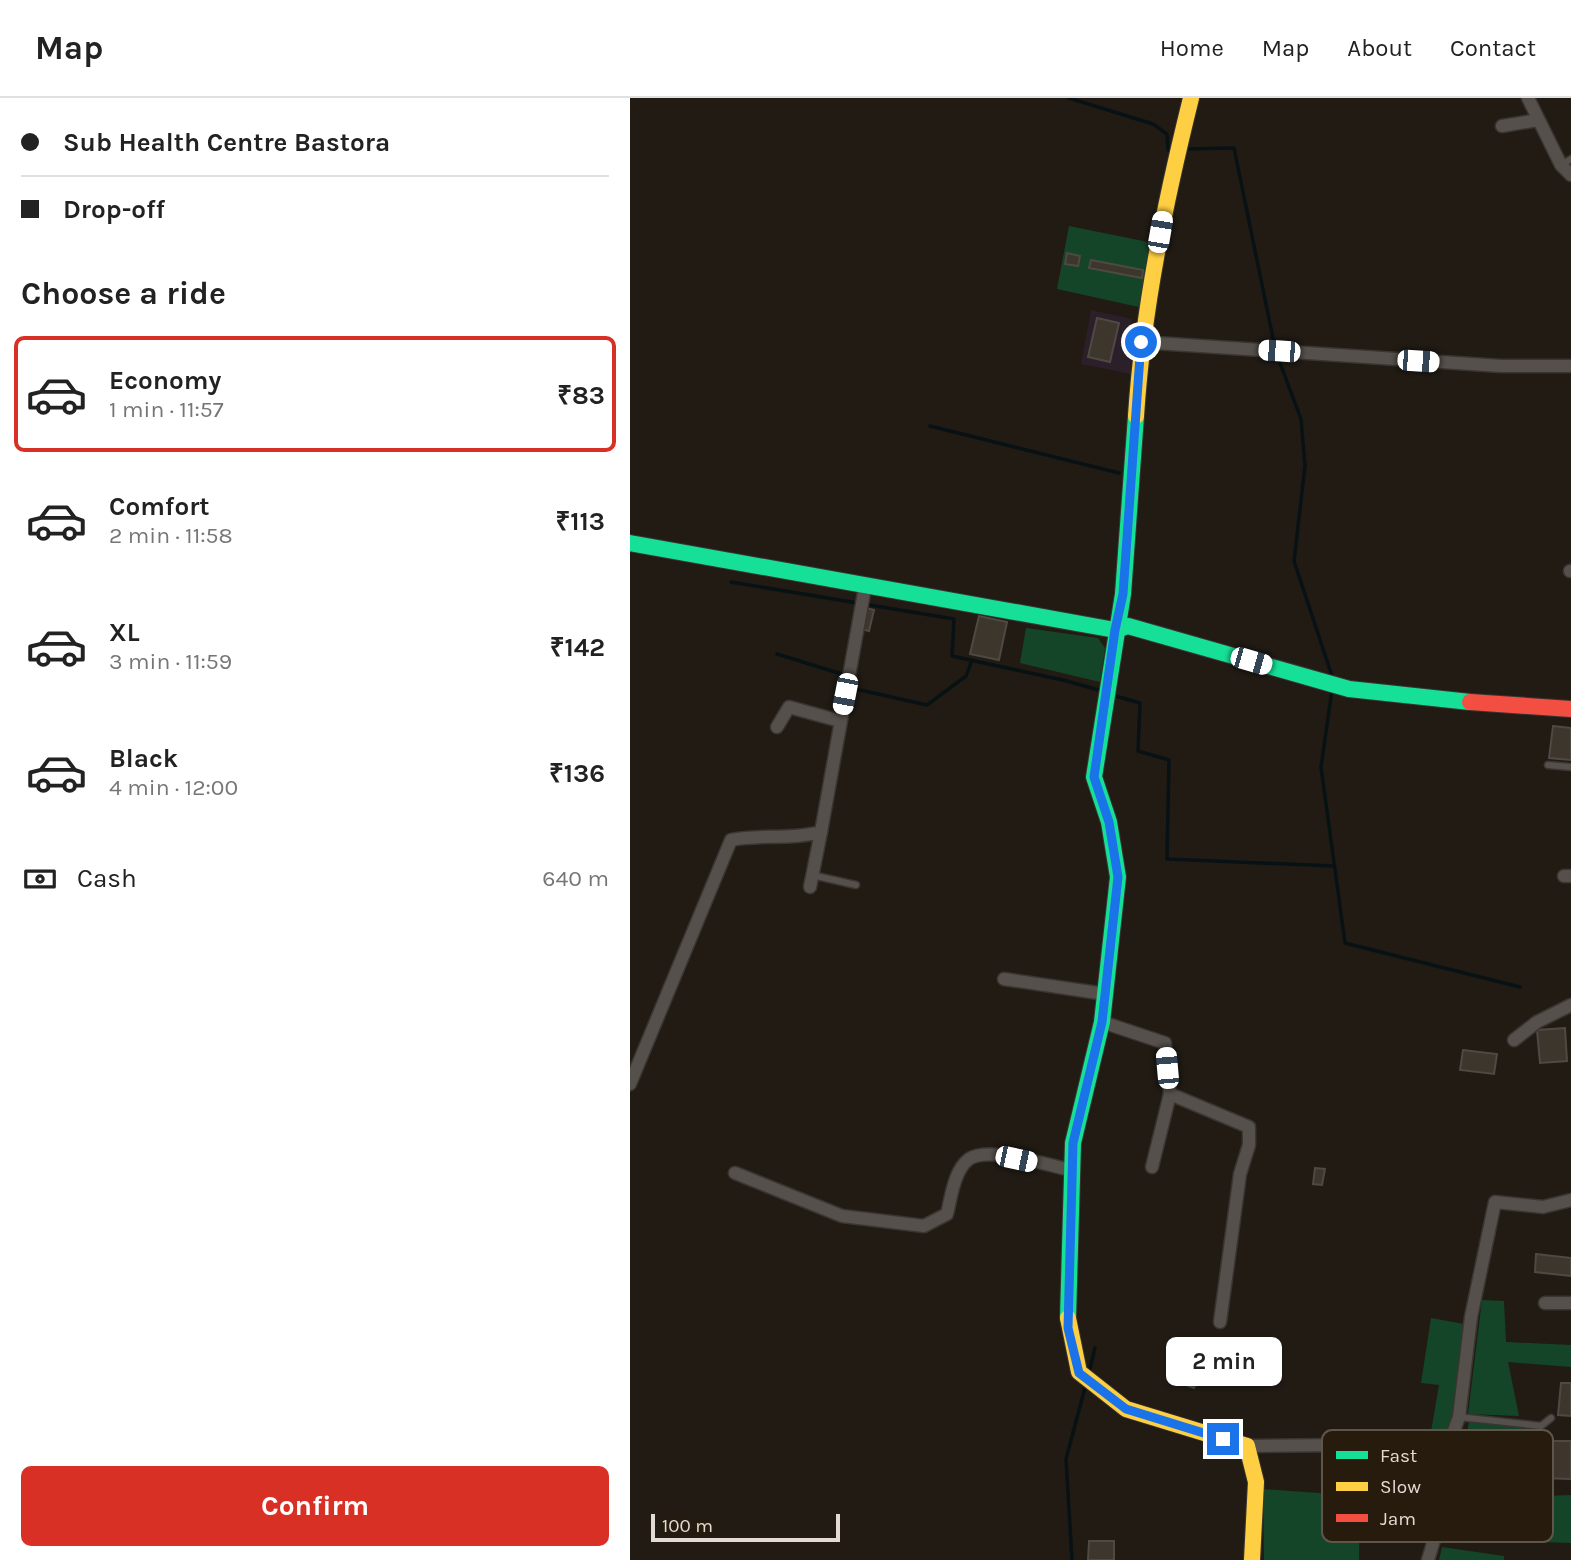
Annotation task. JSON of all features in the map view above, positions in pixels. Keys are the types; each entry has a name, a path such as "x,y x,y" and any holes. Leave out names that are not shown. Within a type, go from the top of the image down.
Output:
{"street":[{"path":"1191,98 1178,150 1141,342 1124,582 1094,777 1109,822 1118,877 1102,1022 1073,1143 1068,1328 1079,1373 1126,1409 1247,1446 1322,1445"},
{"path":"1528,98 1538,120 1568,166"},
{"path":"1502,126 1538,120"},
{"path":"1141,342 1501,366 1571,366"},
{"path":"630,543 1115,630 1128,626 1349,689 1527,708 1571,709"},
{"path":"811,881 865,587"},
{"path":"777,727 789,707 840,721"},
{"path":"630,1084 731,840 755,835 804,836 821,832"},
{"path":"1004,979 1105,994"},
{"path":"1514,1040 1536,1022 1571,1005"},
{"path":"1102,1022 1165,1043 1170,1094 1152,1167"},
{"path":"1170,1094 1249,1127 1249,1145 1240,1174 1220,1322"},
{"path":"735,1173 842,1216 924,1226 947,1214 957,1178 969,1160 989,1153 1071,1170"},
{"path":"1454,1430 1459,1417 1471,1317 1495,1202 1544,1207 1571,1201"},
{"path":"1545,1303 1571,1303"},
{"path":"1247,1446 1256,1482 1252,1560"},
{"path":"1427,1560 1433,1542"}],"lane":[{"path":"1548,765 1571,767"},
{"path":"811,881 856,885"},
{"path":"1459,1417 1541,1426 1551,1419"}],"shaded area":[{"path":"1091,310 1132,319 1131,374 1081,364"}],"green space":[{"path":"1069,226 1153,243 1139,307 1057,289"},
{"path":"1026,628 1098,638 1105,648 1100,682 1020,663"},
{"path":"1482,1300 1504,1301 1506,1342 1571,1345 1571,1367 1508,1362 1519,1416 1468,1414"},
{"path":"1431,1318 1464,1324 1450,1430 1431,1430 1439,1385 1421,1383"},
{"path":"1469,1422 1528,1428 1528,1430 1467,1430"},
{"path":"1263,1489 1322,1493 1322,1542 1359,1542 1359,1560 1264,1560"},
{"path":"1571,1495 1571,1543 1541,1542 1553,1542 1553,1496"},
{"path":"1442,1547 1504,1556 1504,1560 1439,1560"}],"building":[{"path":"1067,253 1080,256 1078,266 1065,264"},
{"path":"1091,260 1143,270 1142,278 1089,268"},
{"path":"1097,318 1119,323 1110,362 1088,357"},
{"path":"866,608 874,610 869,631 861,629"},
{"path":"979,616 1007,622 999,660 970,654"},
{"path":"1553,726 1571,728 1571,760 1549,758"},
{"path":"1565,1028 1567,1061 1540,1063 1537,1030"},
{"path":"1463,1050 1497,1054 1494,1074 1460,1070"},
{"path":"1315,1168 1325,1169 1322,1185 1313,1184"},
{"path":"1536,1254 1571,1258 1571,1276 1535,1272"},
{"path":"1178,1347 1205,1358 1194,1388 1167,1378"},
{"path":"1561,1383 1571,1383 1571,1416 1558,1415"},
{"path":"1553,1441 1571,1441 1571,1479 1553,1478"},
{"path":"1089,1541 1114,1541 1114,1560 1088,1560"}],"waterway":[{"path":"1069,98 1153,124 1167,134 1168,150 1172,150"},
{"path":"1183,149 1234,148 1275,348"},
{"path":"1277,355 1301,419 1305,466 1294,561 1333,679"},
{"path":"930,426 1119,473"},
{"path":"731,582 954,619 952,656 1102,691"},
{"path":"777,654 845,675"},
{"path":"851,688 927,705 966,676 972,660"},
{"path":"1332,690 1321,767 1345,943 1520,987"},
{"path":"1112,695 1140,703 1138,751 1169,760 1167,859 1334,866"},
{"path":"1089,1373 1095,1348"},
{"path":"1072,1560 1066,1459 1086,1384"}],"traffic: fast":[{"path":"1068,1318 1073,1143 1102,1022 1118,877 1109,822 1094,777 1123,594 1136,416"},
{"path":"630,543 1115,630 1128,626 1349,689 1470,702"}],"traffic: slow":[{"path":"1136,416 1156,256 1191,98"},
{"path":"1068,1318 1079,1372 1126,1409 1247,1446 1256,1482 1252,1560"}],"traffic: jam":[{"path":"1470,702 1571,709"}],"route":[{"path":"1141,342 1123,594 1115,630 1094,777 1109,822 1118,877 1102,1022 1073,1143 1068,1328 1079,1373 1126,1409 1223,1439"}]}
